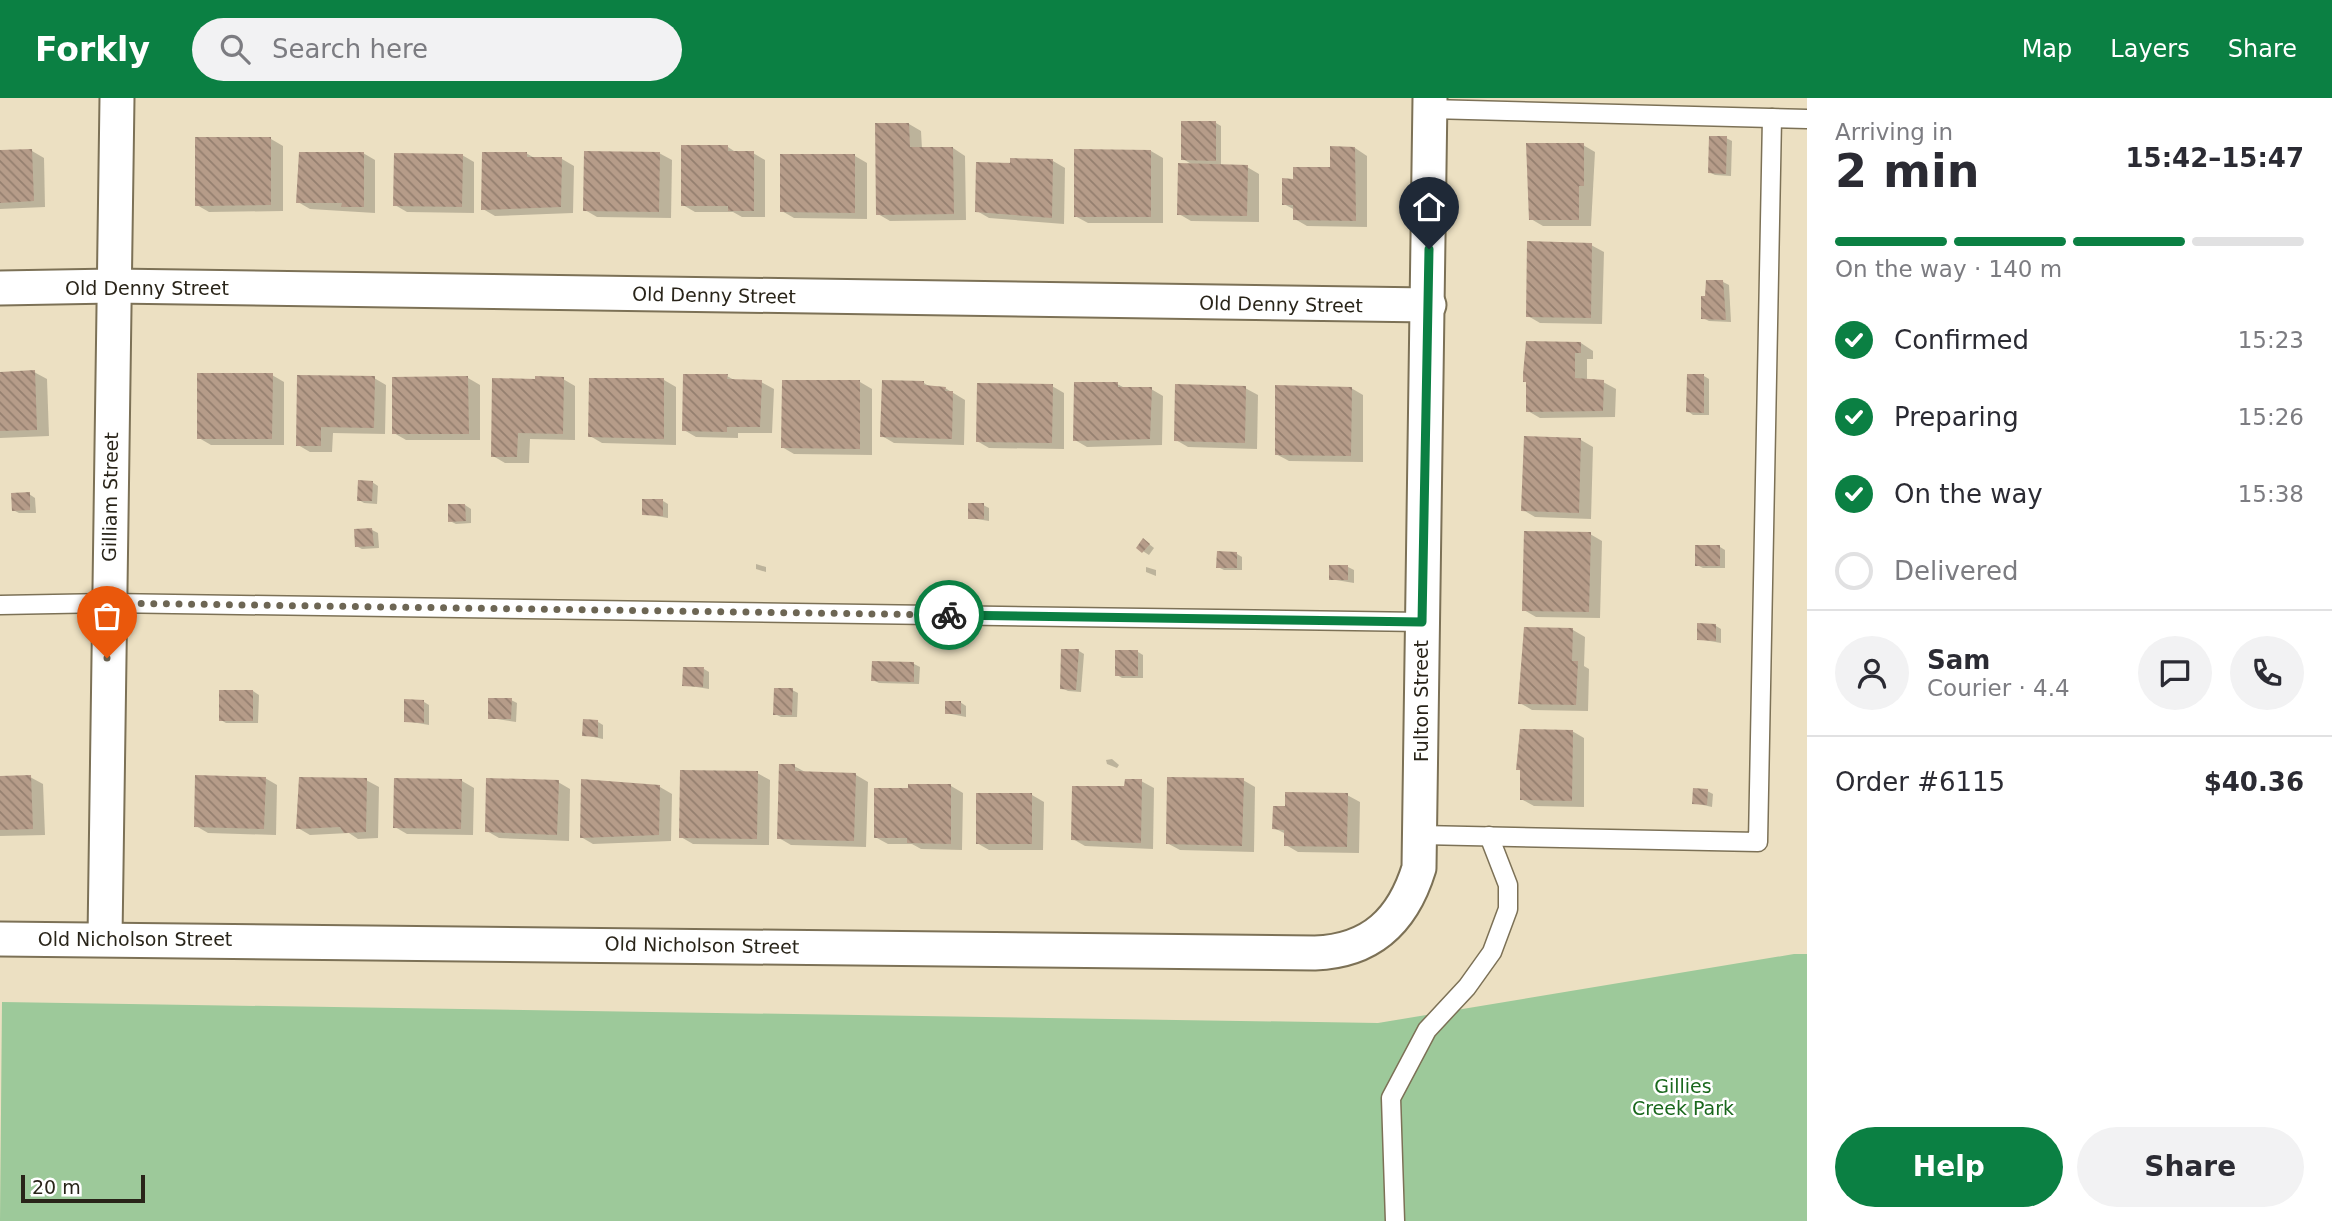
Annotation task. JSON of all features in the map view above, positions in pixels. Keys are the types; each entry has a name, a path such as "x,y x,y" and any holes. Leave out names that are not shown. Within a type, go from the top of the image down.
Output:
{"street":[{"name":"Gilliam Street","path":"105,938 117,98"},
{"name":"Fulton Street","path":"1394,920 1410,897 1419,868 1421,835 1430,104"},
{"name":"Old Denny Street","path":"0,288 113,286 1429,305"},
{"name":"Old Nicholson Street","path":"0,939 105,938 1315,953 1338,952 1370,939 1394,920"}],"lane":[{"path":"1430,104 1807,119"},
{"path":"1421,835 1758,842 1772,118"},
{"path":"0,605 108,603 1422,622"},
{"path":"1395,1221 1391,1098 1427,1030 1467,987 1492,952 1508,909 1508,885 1489,836"}],"green space":[{"name":"Gillies Creek Park","path":"1807,954 1807,1221 0,1221 2,1002 1378,1023"}],"building":[{"path":"1181,121 1216,121 1216,161 1181,160"},
{"path":"875,123 909,123 910,147 953,147 954,214 876,215"},
{"path":"1709,136 1727,136 1726,174 1708,173"},
{"path":"195,137 271,137 271,205 195,206"},
{"path":"1526,143 1584,143 1584,186 1579,186 1579,220 1529,220"},
{"path":"681,145 728,145 728,151 754,151 754,211 728,211 728,206 681,206"},
{"path":"1330,146 1355,147 1356,221 1293,220 1293,205 1282,205 1282,178 1293,179 1293,167 1330,167"},
{"path":"32,149 34,201 0,203 0,150"},
{"path":"1074,149 1151,150 1151,217 1074,217"},
{"path":"584,151 660,152 659,212 583,211"},
{"path":"299,152 364,152 364,207 341,207 342,203 296,203"},
{"path":"482,152 527,152 527,157 562,157 561,207 481,210"},
{"path":"394,153 463,154 462,207 393,206"},
{"path":"780,154 855,154 855,213 780,212"},
{"path":"1010,158 1053,159 1052,218 975,212 976,162 1010,163"},
{"path":"1178,163 1248,165 1247,216 1177,215"},
{"path":"1527,241 1592,243 1591,318 1526,317"},
{"path":"1706,280 1723,280 1726,320 1701,319 1701,296 1705,296"},
{"path":"1526,341 1581,342 1581,353 1575,353 1575,378 1604,380 1603,411 1526,412 1526,382 1523,382 1523,374"},
{"path":"35,370 37,430 0,431 0,372"},
{"path":"197,373 273,373 272,439 197,439"},
{"path":"683,374 728,374 727,379 762,380 760,427 727,427 727,432 682,431"},
{"path":"1687,374 1704,374 1704,413 1686,412"},
{"path":"297,375 375,376 374,428 321,427 321,446 296,446"},
{"path":"468,376 469,434 392,434 392,377"},
{"path":"535,376 564,377 563,434 518,433 517,457 491,457 492,378 535,379"},
{"path":"589,378 664,378 664,439 588,437"},
{"path":"782,380 860,380 860,449 781,448"},
{"path":"882,380 924,381 924,385 946,387 945,391 953,391 952,439 880,437"},
{"path":"1074,382 1118,382 1118,387 1152,387 1150,439 1073,441"},
{"path":"977,383 1053,384 1052,443 976,442"},
{"path":"1175,384 1246,386 1245,443 1174,441"},
{"path":"1275,385 1352,387 1351,456 1275,455"},
{"path":"1524,436 1581,438 1579,513 1521,511"},
{"path":"358,480 373,481 372,501 357,501"},
{"path":"30,492 30,510 12,511 11,493"},
{"path":"642,499 663,499 663,516 642,515"},
{"path":"968,503 984,503 984,519 968,519"},
{"path":"448,504 465,504 466,521 448,522"},
{"path":"372,528 374,546 355,547 354,529"},
{"path":"1524,531 1591,532 1589,612 1522,611"},
{"path":"1143,538 1150,544 1142,553 1136,548"},
{"path":"1695,545 1720,545 1720,566 1695,566"},
{"path":"1217,551 1237,552 1237,568 1216,568"},
{"path":"1329,565 1348,565 1348,580 1329,580"},
{"path":"1697,623 1716,624 1716,641 1697,640"},
{"path":"1524,627 1573,628 1572,661 1578,661 1576,705 1518,704"},
{"path":"1061,649 1079,649 1076,690 1060,689"},
{"path":"1115,650 1138,650 1138,676 1115,676"},
{"path":"872,661 914,662 914,682 871,681"},
{"path":"683,667 704,667 703,687 682,686"},
{"path":"774,688 793,688 792,715 773,715"},
{"path":"219,690 253,690 253,721 219,721"},
{"path":"488,698 512,698 511,719 488,719"},
{"path":"404,699 424,700 424,723 404,722"},
{"path":"945,701 961,701 961,714 945,714"},
{"path":"583,719 598,720 598,737 582,736"},
{"path":"1520,729 1573,730 1572,801 1520,800 1520,770 1516,770"},
{"path":"779,764 795,764 795,771 856,773 854,841 777,839"},
{"path":"680,770 758,771 757,839 679,838"},
{"path":"31,775 33,829 0,830 0,776"},
{"path":"195,775 266,777 264,829 194,827"},
{"path":"299,777 367,778 366,832 344,833 340,827 296,829"},
{"path":"1167,777 1244,778 1242,846 1166,844"},
{"path":"394,778 462,779 461,829 393,828"},
{"path":"486,778 559,780 557,835 485,832"},
{"path":"581,779 660,785 659,835 580,838"},
{"path":"1125,779 1142,779 1141,843 1071,840 1072,786 1124,786"},
{"path":"908,784 951,784 951,844 907,843 907,838 874,838 874,788 908,788"},
{"path":"1693,788 1708,789 1707,805 1692,804"},
{"path":"1285,792 1348,793 1347,847 1284,846 1284,830 1272,829 1273,806 1285,806"},
{"path":"976,793 1032,793 1032,844 976,844"}],"way so far":[{"path":"107,658 108,603 949,615"}],"route":[{"path":"949,615 1422,622 1429,249"}]}
